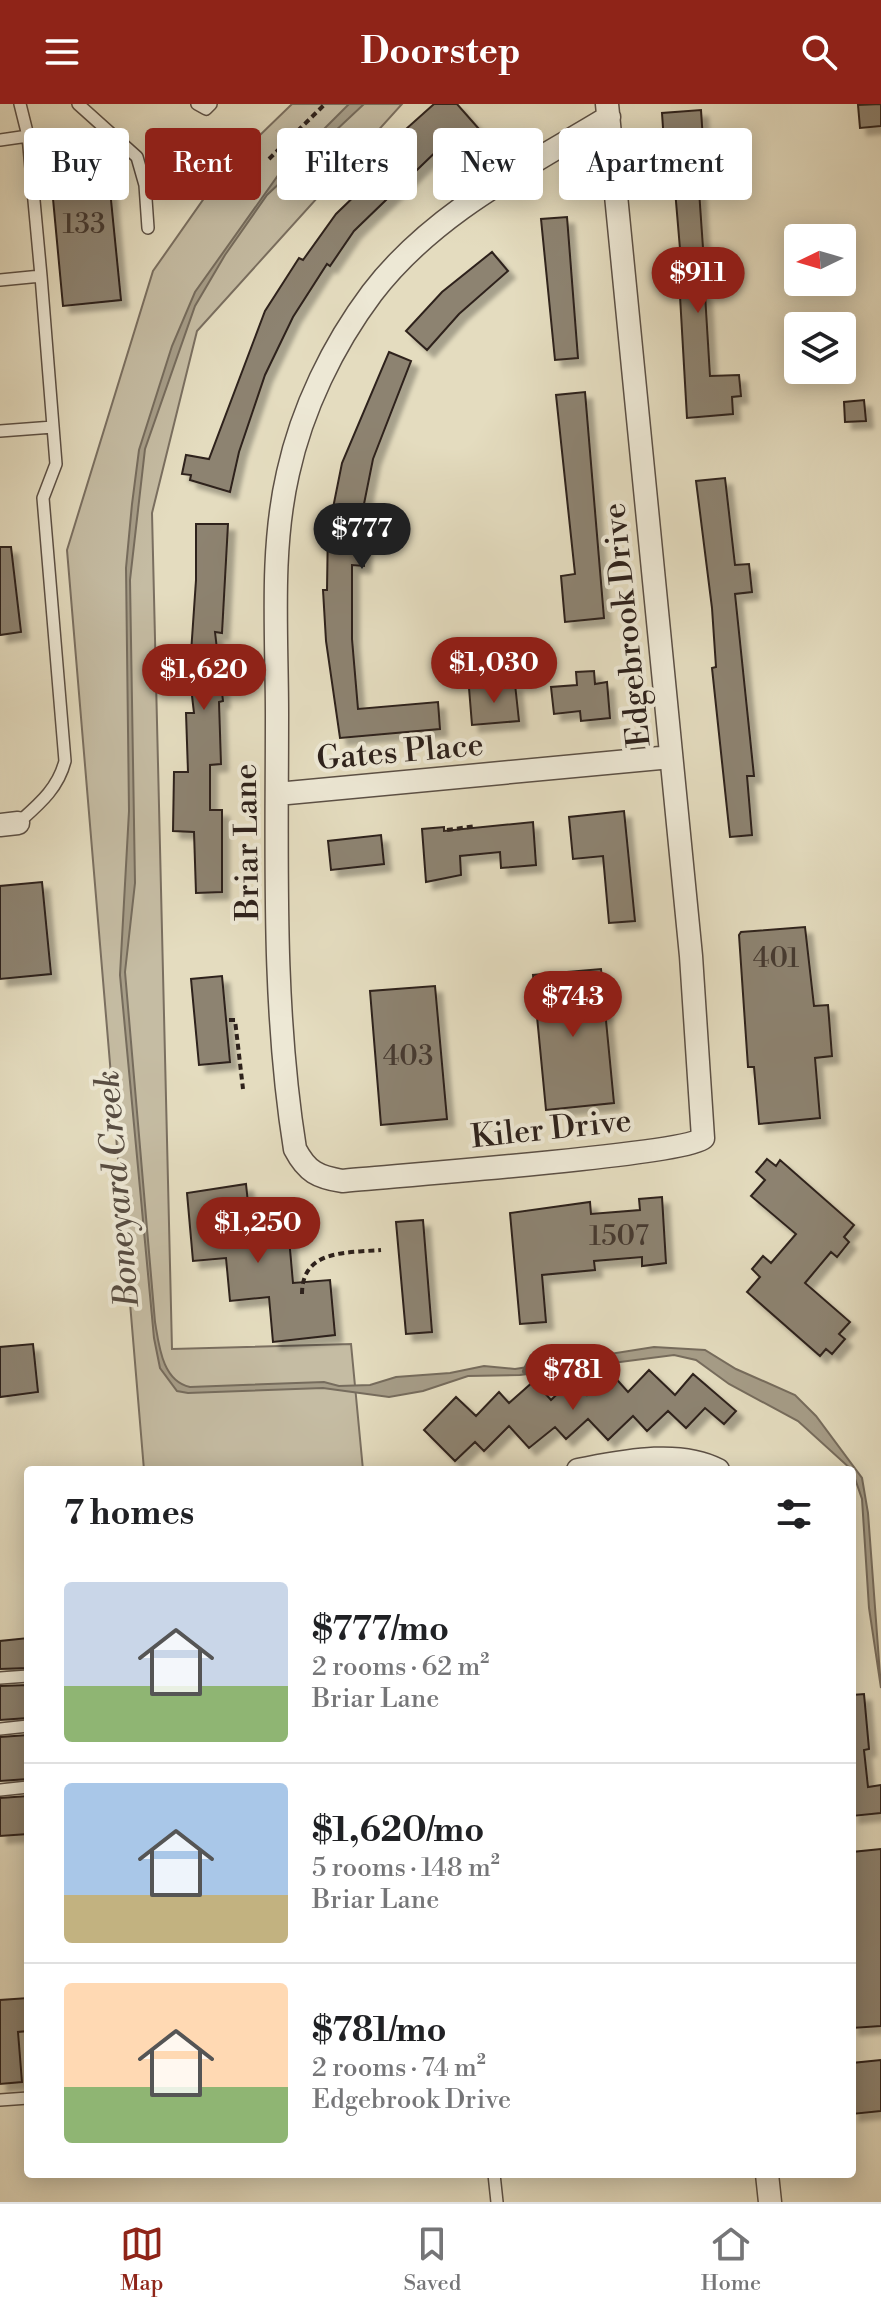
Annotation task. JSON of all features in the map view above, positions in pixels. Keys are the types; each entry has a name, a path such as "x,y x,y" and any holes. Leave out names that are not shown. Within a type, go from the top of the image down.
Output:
{"street":[{"name":"Edgebrook Drive","path":"608,111 702,1088 702,1140"},
{"name":"Briar Lane","path":"407,1175 342,1181 320,1177 305,1166 295,1149 280,993 277,794 277,564 288,472 319,383 351,323 373,292 431,233 504,178 608,111"},
{"name":"Gates Place","path":"277,794 671,757"},
{"name":"Kiler Drive","path":"407,1175 619,1154 702,1140"},
{"path":"613,1466 675,1459 710,1466"},
{"path":"767,2178 770,2202"}],"lane":[{"path":"20,104 26,128"},
{"path":"78,104 137,157 145,185 148,228"},
{"path":"197,104 206,109 211,104"},
{"path":"0,140 24,137"},
{"path":"9,824 46,798 61,776 65,761 43,498 56,464 34,200"},
{"path":"0,280 41,276"},
{"path":"0,431 53,427"},
{"path":"0,1678 24,1676"},
{"path":"0,1729 24,1726"},
{"path":"0,1790 24,1787"},
{"path":"0,2100 24,2098"},
{"path":"494,2178 497,2202"}],"path":[{"path":"269,159 325,104"},
{"path":"447,830 476,826"},
{"path":"229,1020 235,1020 243,1089"},
{"path":"302,1294 306,1272 313,1261 341,1254 381,1250"}],"shaded area":[{"path":"292,104 402,104 380,128 277,128 277,200 315,200 197,331 152,513 172,1349 351,1344 363,1466 144,1466 67,550 153,271 203,200 261,200 261,134"},
{"path":"349,104 364,104 338,128 325,128"},
{"path":"277,177 277,186 225,255 195,306 145,449 130,580 135,883 125,972 155,1322 168,1370 173,1378 190,1387 324,1382 339,1386 370,1385 396,1377 450,1373 484,1366 515,1369 654,1347 705,1350 736,1369 795,1395 816,1416 853,1466 848,1466 798,1421 729,1384 696,1360 674,1355 520,1375 468,1376 423,1391 389,1397 323,1388 188,1393 177,1391 160,1368 154,1338 120,975 129,811 126,568 139,450 172,346 195,292"},
{"path":"856,1470 862,1478 868,1513 881,1688 869,1608 862,1499"}],"building":[{"path":"434,104 457,104 478,128 433,128 433,154 417,170 417,128 407,128"},
{"path":"881,104 881,126 860,128 858,105"},
{"path":"701,110 702,128 663,128 662,113"},
{"path":"53,200 111,200 121,300 63,306"},
{"path":"350,200 386,200 354,231 330,266 327,264 293,317 265,375 239,452 230,492 190,480 191,475 182,474 186,455 209,459 265,311 299,258 303,260 336,214"},
{"path":"676,200 700,200 703,248 697,249 702,294 705,294 710,376 739,375 741,396 732,397 733,414 687,418 680,296 684,296"},
{"path":"567,217 578,358 555,360 541,219"},
{"path":"492,252 508,271 459,314 427,350 406,331 442,292"},
{"path":"389,352 411,361 373,459 360,524 365,524 364,566 352,565 352,639 358,709 438,702 440,729 340,738 326,641 323,590 327,590 328,524 341,524 342,515 332,513 342,463"},
{"path":"585,392 604,618 565,622 561,576 575,574 556,395"},
{"path":"864,400 866,421 845,422 844,402"},
{"path":"725,478 735,565 749,564 752,592 735,594 754,776 747,776 752,835 730,837 712,668 716,667 712,608 696,481"},
{"path":"196,524 228,524 222,633 215,632 223,701 219,702 221,764 210,765 210,810 222,810 222,892 196,893 194,832 173,831 174,772 188,772 186,713 194,713 187,653 191,653"},
{"path":"0,547 11,547 21,632 0,635"},
{"path":"594,671 595,684 607,682 610,718 581,721 580,711 554,714 551,687 577,685 576,672"},
{"path":"515,684 519,721 472,725 469,688"},
{"path":"624,811 635,921 609,923 603,856 573,859 569,817"},
{"path":"533,822 536,865 501,868 500,852 460,856 461,875 426,882 422,829 444,827 444,831"},
{"path":"381,835 384,864 331,870 328,841"},
{"path":"42,882 51,974 0,979 0,886"},
{"path":"805,927 814,1006 828,1005 832,1056 815,1058 820,1118 759,1124 754,1067 748,1067 739,935 741,932"},
{"path":"601,969 614,1103 546,1110 533,975"},
{"path":"222,976 230,1062 199,1065 191,979"},
{"path":"435,986 447,1119 381,1125 370,991"},
{"path":"767,1159 776,1166 780,1160 854,1225 844,1237 849,1242 837,1257 831,1252 805,1283 850,1322 839,1334 845,1339 832,1354 826,1349 820,1356 747,1292 760,1277 752,1269 763,1256 771,1263 796,1234 751,1196 765,1180 756,1172"},
{"path":"246,1184 252,1241 289,1238 293,1283 330,1280 335,1335 273,1342 269,1297 230,1301 226,1258 193,1261 187,1193"},
{"path":"662,1197 666,1263 642,1266 642,1257 594,1261 595,1270 542,1275 546,1322 520,1324 510,1213 590,1202 591,1214 640,1210 639,1199"},
{"path":"423,1220 432,1332 406,1334 396,1222"},
{"path":"33,1344 38,1392 0,1397 0,1347"},
{"path":"649,1370 675,1395 693,1374 736,1411 724,1424 705,1408 686,1428 668,1411 647,1431 633,1416 608,1440 588,1419 566,1439 555,1427 529,1448 509,1426 484,1451 475,1442 455,1461 424,1430 456,1397 476,1416 499,1392 509,1403 534,1381 551,1400 573,1379 587,1395 610,1372 628,1392"},
{"path":"24,1638 24,1668 0,1669 0,1641"},
{"path":"24,1685 24,1718 0,1720 0,1686"},
{"path":"864,1694 869,1749 864,1750 868,1787 881,1785 881,1813 856,1816 856,1695"},
{"path":"24,1735 24,1779 0,1781 0,1737"},
{"path":"24,1796 24,1834 0,1836 0,1798"},
{"path":"881,1849 881,2026 856,2028 856,1852"},
{"path":"24,1998 24,2031 18,2032 22,2082 0,2084 0,2000"},
{"path":"881,2060 881,2111 856,2114 856,2063"}],"waterway":[{"name":"Boneyard Creek","path":"525,1371 532,1357 549,1349 582,1363"}]}
